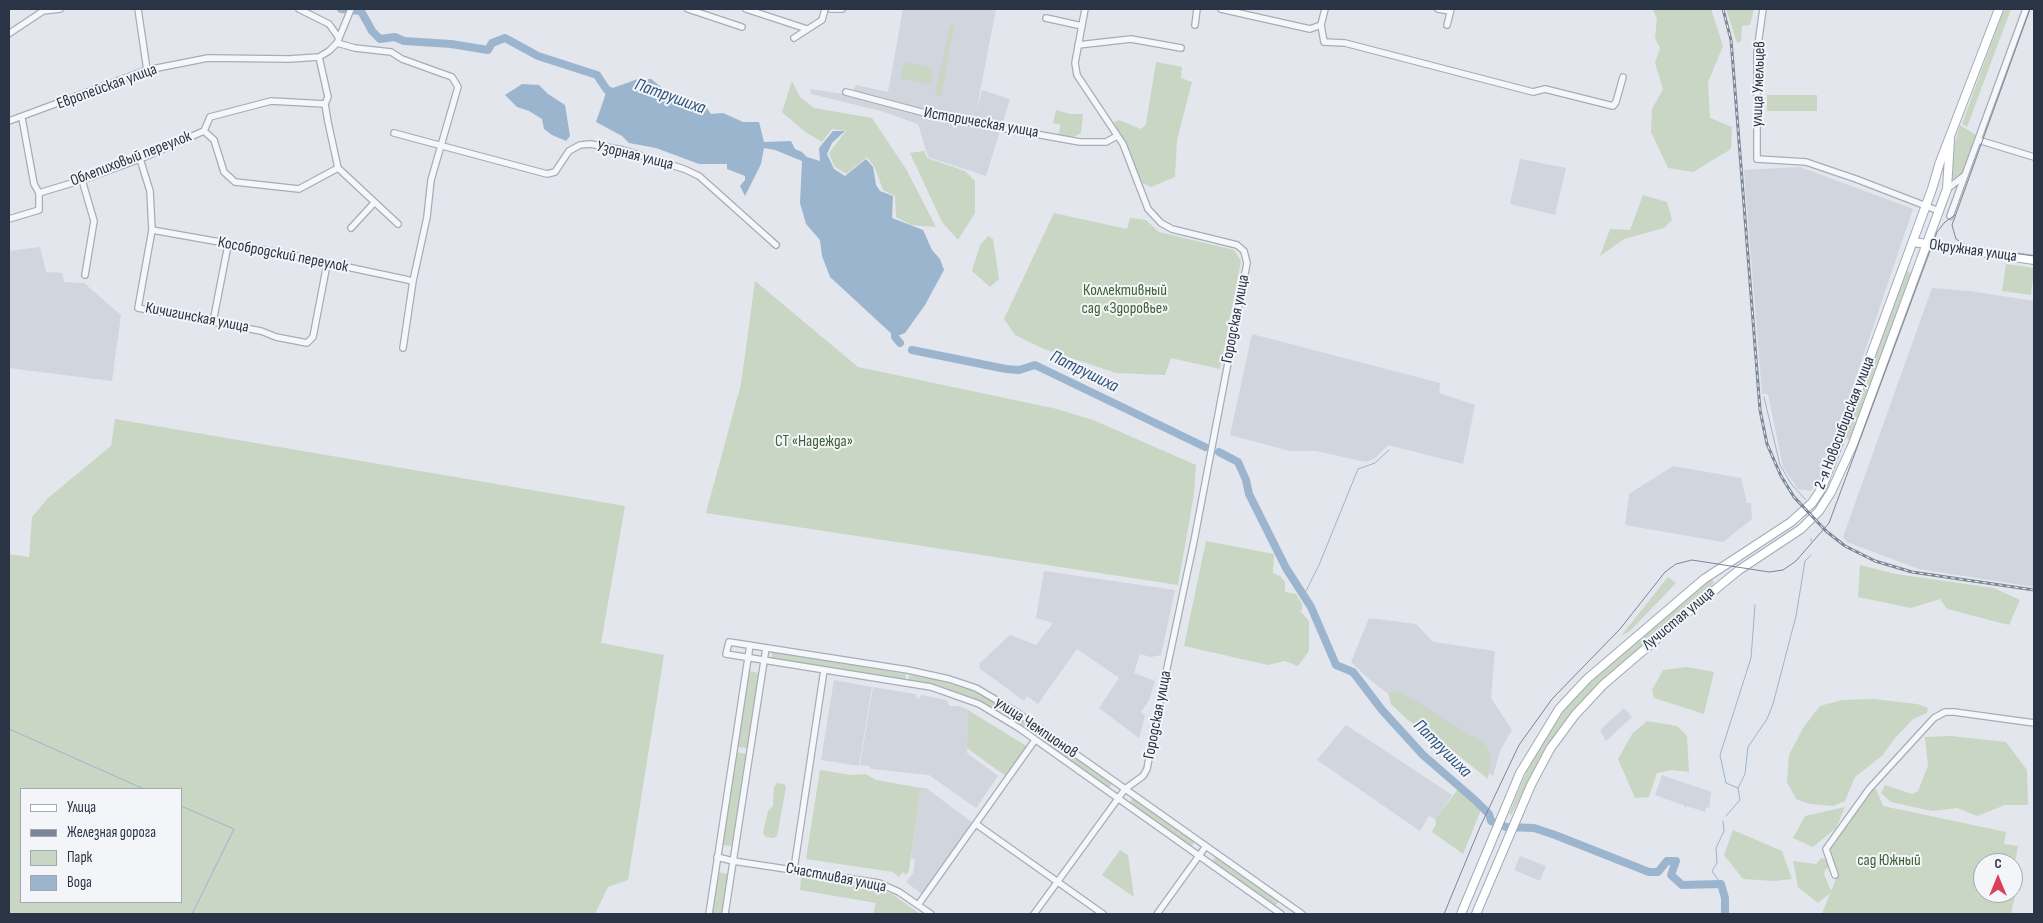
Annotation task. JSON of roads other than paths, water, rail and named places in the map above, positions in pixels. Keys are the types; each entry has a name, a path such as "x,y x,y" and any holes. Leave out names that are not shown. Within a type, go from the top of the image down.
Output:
{"main road":[{"name":"2-я Новосибирская улица","path":"1461,914 1494,833 1527,760 1564,703 1587,679 1707,577 1791,522 1816,497 1829,475 1940,162 1999,9"},
{"name":"Лучистая улица","path":"1476,914 1519,812 1545,758 1575,715 1603,685 1694,607 1739,570 1794,534 1824,504 1843,469 1947,189 1950,138"},
{"name":"Окружная улица","path":"1913,242 2034,260"},
{"path":"1694,607 1716,582 1714,576 1707,577"}],"street":[{"path":"10,33 43,11 60,9"},
{"path":"138,9 147,70"},
{"path":"298,9 329,24 338,40 355,48 391,52 402,59 452,77 458,87 439,146 402,348"},
{"path":"351,9 338,40 330,52 319,57 328,97 325,104 338,168 398,224"},
{"path":"688,9 742,27"},
{"path":"749,9 807,29"},
{"path":"794,38 822,20 825,9"},
{"path":"831,9 842,9"},
{"name":"Городская улица","path":"1034,914 1125,789 1143,776 1147,770 1213,444 1246,268 1246,255 1242,248 1231,242 1172,228 1156,218 1148,209 1126,152 1079,81 1075,70 1085,9"},
{"path":"1194,25 1197,9"},
{"path":"1221,9 1310,29 1321,25"},
{"path":"1325,9 1321,25 1324,42 1346,43 1533,92 1545,90 1613,106 1624,76"},
{"path":"1438,9 1450,10 1447,25"},
{"name":"улица Умельцев","path":"1763,9 1758,52 1757,159 1806,162 1856,179 1925,207"},
{"path":"1950,216 2026,9"},
{"path":"1046,18 1082,26"},
{"path":"1078,45 1131,39 1181,48"},
{"name":"Европейская улица","path":"9,121 22,118 147,70 208,58 289,59 319,57"},
{"name":"Историческая улица","path":"846,92 940,117 1080,142 1106,142 1117,136"},
{"path":"204,131 210,117 271,101 325,104"},
{"path":"9,219 39,210 39,193 34,184 22,118"},
{"name":"Облепиховый переулок","path":"39,193 140,159 204,131 214,140 224,172 235,182 299,189 338,168"},
{"name":"Узорная улица","path":"394,132 439,146 547,174 555,172 569,151 580,145 590,144 623,150 684,168 699,176 776,245"},
{"path":"1978,140 2034,157"},
{"name":"Кичигинская улица","path":"140,159 150,191 152,230 138,308 213,322 307,343 313,337 327,264"},
{"path":"1947,189 1964,176"},
{"path":"82,180 94,221 85,275"},
{"path":"352,228 374,203"},
{"path":"1925,207 1938,211"},
{"name":"Кособродский переулок","path":"152,230 413,281"},
{"path":"213,322 228,245"},
{"name":"улица Чемпионов","path":"1281,914 999,715 949,692 726,654 729,642 908,670 966,684 1015,711 1302,914"},
{"path":"709,914 750,645"},
{"path":"725,914 766,648"},
{"path":"790,869 824,670"},
{"path":"1835,875 1826,848 1869,789 1934,718 1945,712 1954,712 2034,722"},
{"path":"918,905 1035,740"},
{"path":"976,824 1102,914"},
{"path":"1158,914 1206,846"},
{"name":"Счастливая улица","path":"718,857 879,882 899,892 931,914"}],"water":[{"path":"638,79 651,79 680,102 704,104 711,114 723,113 743,122 759,122 764,142 791,141 795,149 807,157 820,161 819,148 833,131 845,131 832,143 827,154 834,169 845,176 866,159 873,167 876,185 880,191 893,196 892,218 923,230 932,250 940,259 944,270 925,305 905,333 895,337 830,277 822,256 820,240 806,224 800,203 802,161 775,150 764,148 761,164 745,196 740,186 745,180 745,176 727,169 727,164 699,164 656,148 629,143 622,136 596,122 607,90"},
{"path":"522,84 539,85 548,94 565,105 570,136 566,141 544,129 542,119 529,111 517,107 505,95"}],"waterway":[{"name":"Патрушиха","path":"341,9 361,11 372,31 380,39 395,37 404,41 451,44 488,50 492,43 505,38 538,56 597,75 607,90 616,93"},
{"name":"Патрушиха","path":"895,329 895,337 900,343"},
{"name":"Патрушиха","path":"912,350 1006,369 1019,370 1035,365 1205,447"},
{"path":"1764,397 1780,465 1792,485 1806,500"},
{"path":"1304,595 1319,565 1358,469 1375,463 1389,450"},
{"name":"Патрушиха","path":"1219,452 1238,462 1246,480 1249,494 1286,568 1311,607 1336,665 1353,672 1382,710 1423,755 1476,801 1489,814 1491,821 1506,827 1534,828 1649,872 1658,872 1667,861 1676,861 1671,875 1682,885 1721,884 1725,898 1725,914"},
{"path":"1738,788 1745,774 1748,747 1767,719 1773,704 1796,616 1805,561 1811,555"},
{"path":"1726,816 1740,800 1738,788 1726,783 1720,755 1751,658 1755,605"},
{"path":"9,729 142,788"},
{"path":"182,806 234,829 192,914"},
{"path":"1721,884 1712,871 1717,863 1716,848 1724,831 1723,821"}],"tram line":[{"path":"2030,9 1952,225 1956,239 1968,247 2034,256"},
{"path":"1444,914 1480,827 1519,745 1552,699 1620,629 1665,572 1676,564 1692,560 1769,572 1783,570 1796,561 1829,523 1937,232 1945,222 1955,215"}],"railway":[{"path":"1723,9 1731,40 1760,410 1767,444 1781,476 1794,497 1826,531 1845,546 1875,561 1912,572 2034,590"}],"park label":[{"name":"Коллективный сад «Здоровье»","path":"1125,300"},
{"name":"СТ «Надежда»","path":"814,442"},
{"name":"сад Южный","path":"1889,861"}]}
